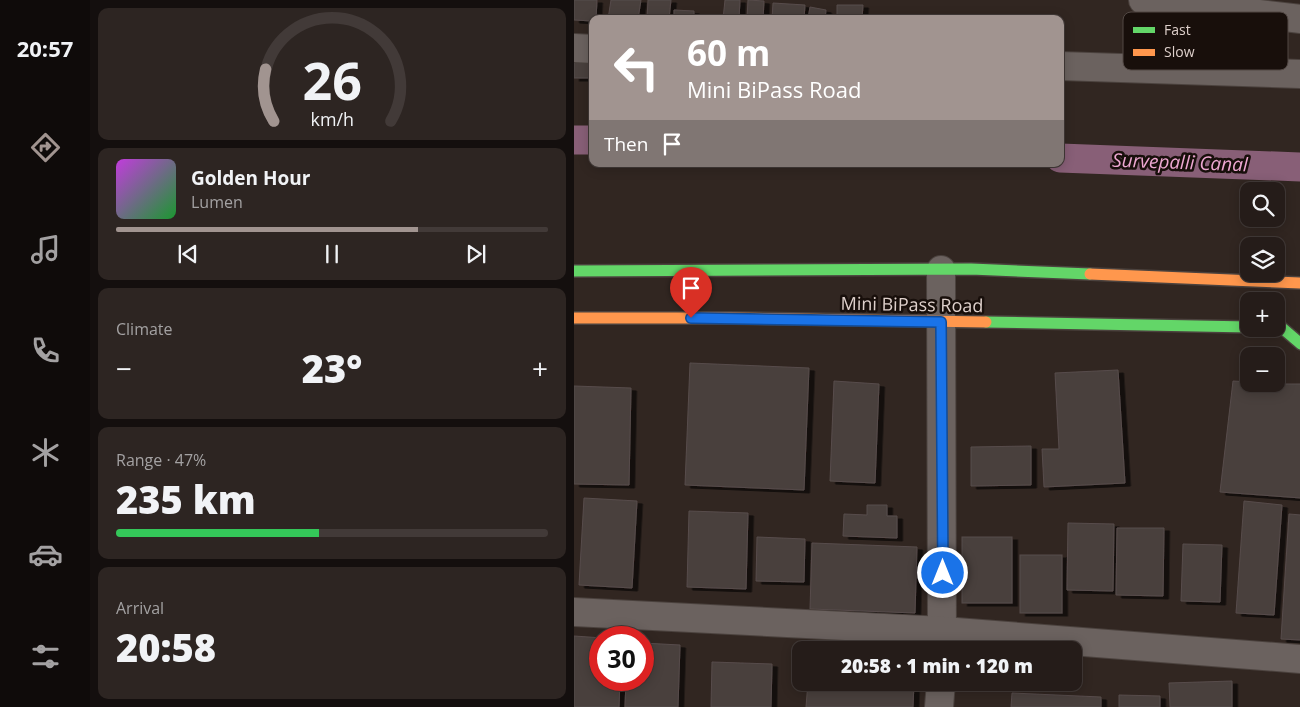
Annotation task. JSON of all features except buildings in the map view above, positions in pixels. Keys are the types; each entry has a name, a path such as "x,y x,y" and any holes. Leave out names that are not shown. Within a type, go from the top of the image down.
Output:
{"main road":[{"path":"574,271 941,270 1240,280"},
{"path":"1285,282 1300,272"},
{"path":"1285,282 1300,283"},
{"name":"Mini BiPass Road","path":"574,318 730,318 1240,327"},
{"path":"1285,327 1300,328"},
{"path":"1285,332 1300,344"}],"street":[{"path":"1143,0 1242,12"},
{"path":"574,48 589,50"},
{"path":"1064,66 1123,68"},
{"path":"1180,70 1300,74"},
{"path":"941,270 943,640"},
{"path":"574,612 943,640 1300,659"},
{"path":"939,707 940,691"}],"waterway":[{"name":"Survepalli Canal","path":"574,140 589,140"},
{"name":"Survepalli Canal","path":"1064,158 1301,167"}],"traffic: fast":[{"path":"574,271 971,269 1090,274"},
{"path":"986,322 1240,327"},
{"path":"1285,330 1301,344"}],"traffic: slow":[{"path":"1090,274 1301,283"},
{"path":"574,318 730,318 986,322"}],"route":[{"path":"691,318 941,322 943,573"}]}
